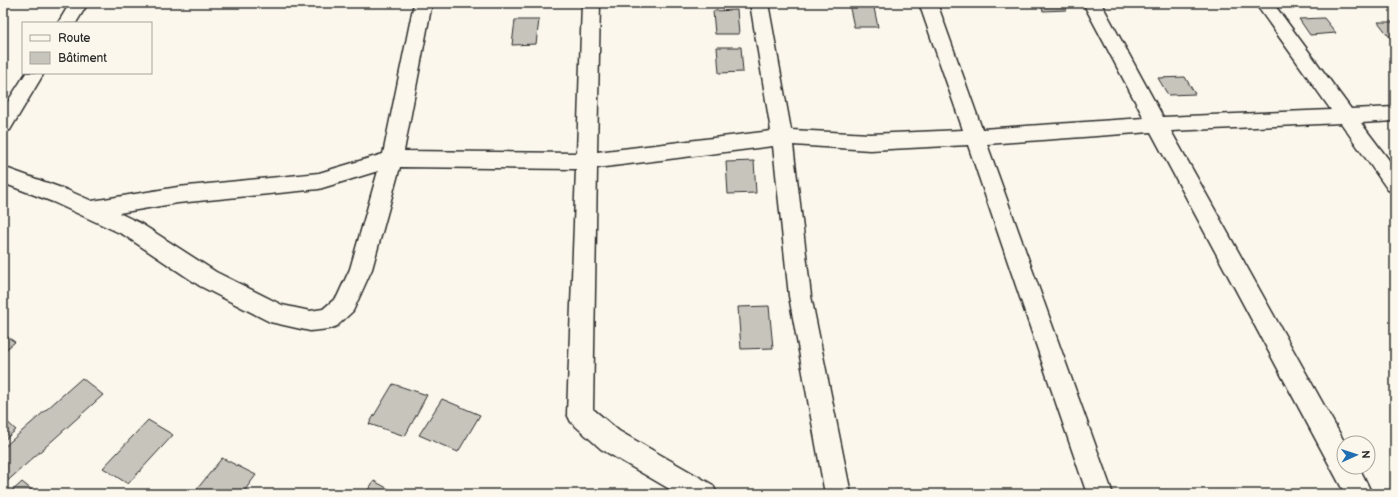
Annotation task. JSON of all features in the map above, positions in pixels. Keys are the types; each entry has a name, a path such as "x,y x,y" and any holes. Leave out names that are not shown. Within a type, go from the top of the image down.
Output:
{"street":[{"path":"68,22 79,3"},
{"path":"3,175 90,210 132,229 208,279 278,315 310,321 329,319 345,304 361,269 392,159 423,3"},
{"path":"591,3 580,414 610,440 704,494"},
{"path":"759,3 782,137 800,296 838,494"},
{"path":"928,3 1100,494"},
{"path":"1092,3 1156,124 1336,451"},
{"path":"1264,3 1395,184"},
{"path":"3,125 34,74"},
{"path":"90,210 178,195 319,181 392,159 587,160 782,137 870,142 975,137 1156,124 1395,114"},
{"path":"1349,475 1359,494"}],"building":[{"path":"873,3 878,27 854,27 849,4"},
{"path":"1040,3 1063,3 1067,10 1043,11"},
{"path":"737,10 739,34 715,34 713,11"},
{"path":"1324,18 1336,33 1310,35 1299,19"},
{"path":"515,20 539,20 536,44 512,45"},
{"path":"1378,22 1395,22 1395,44"},
{"path":"717,47 741,47 743,72 719,73"},
{"path":"1185,77 1195,94 1168,95 1158,78"},
{"path":"754,161 756,193 728,194 726,162"},
{"path":"769,306 773,348 741,349 738,307"},
{"path":"3,334 15,342 3,352"},
{"path":"82,378 103,395 3,485 3,448"},
{"path":"393,384 427,395 405,436 369,424"},
{"path":"442,399 480,415 458,452 419,435"},
{"path":"3,418 16,430 3,441"},
{"path":"148,420 173,435 128,484 103,468"},
{"path":"222,458 256,475 242,494 193,494"},
{"path":"374,481 398,494 365,494"},
{"path":"22,482 37,494 9,494"},
{"path":"1036,492 1036,494 1000,493"}]}
